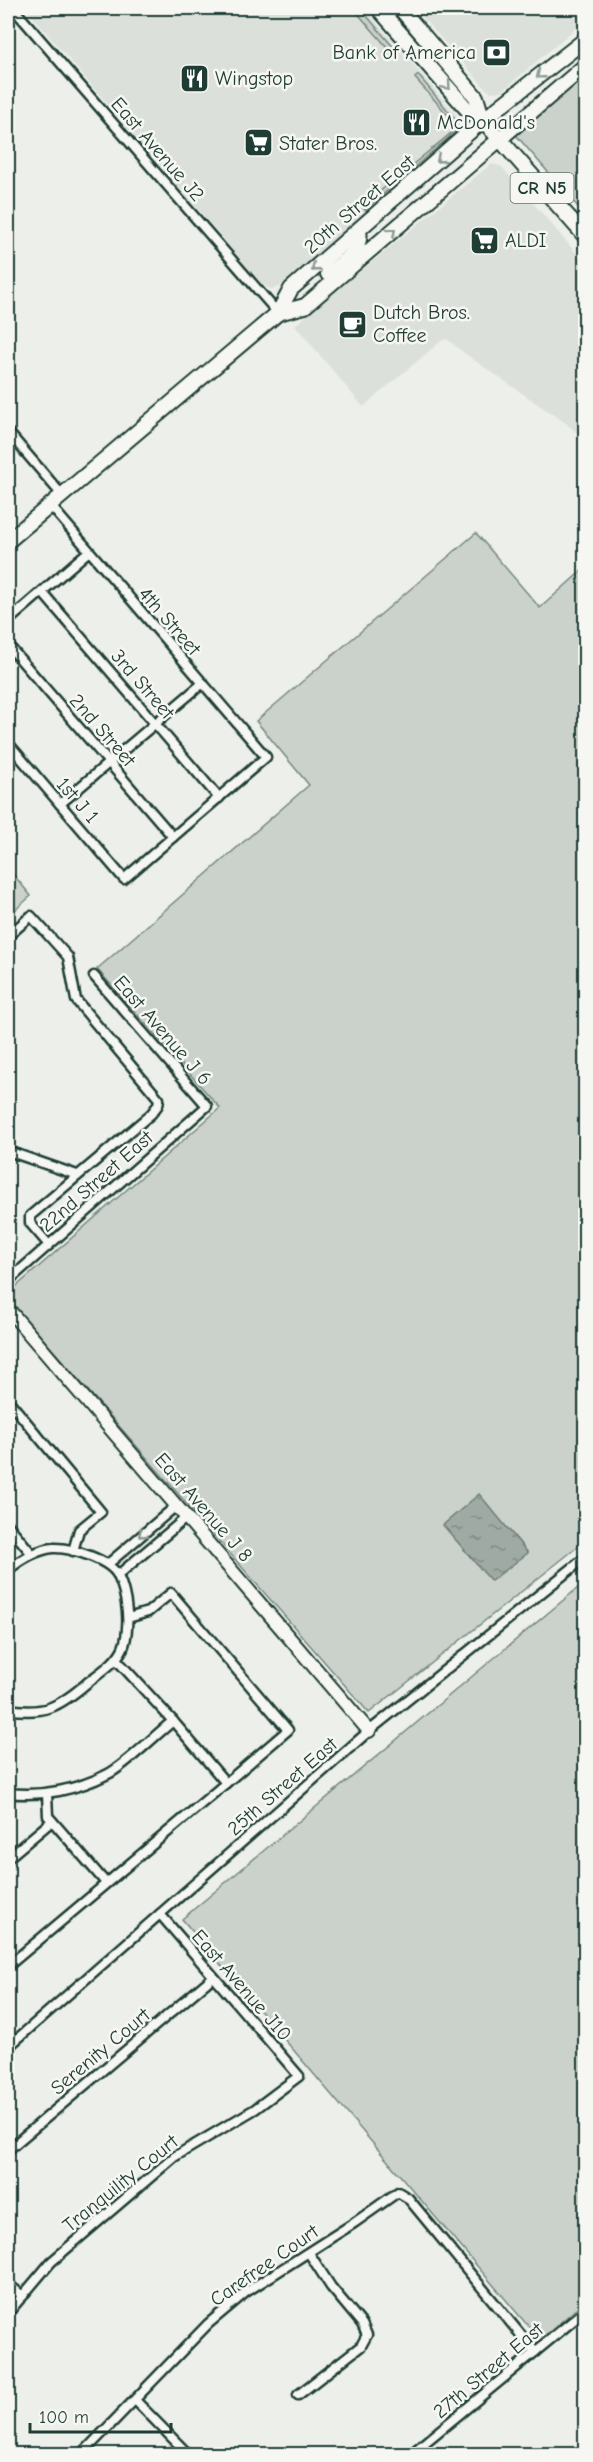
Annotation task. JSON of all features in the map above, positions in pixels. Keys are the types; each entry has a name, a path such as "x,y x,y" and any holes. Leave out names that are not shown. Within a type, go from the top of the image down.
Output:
{"main road":[{"name":"CR N5","path":"378,8 466,108 483,120 585,237"},
{"path":"392,8 418,27"},
{"name":"CR N5","path":"400,8 477,97 483,120"},
{"name":"20th Street East","path":"8,541 278,313 291,289 483,120 585,39"},
{"name":"20th Street East","path":"278,313 305,306 585,65"},
{"path":"322,291 326,277 359,247 361,239 359,230"}],"street":[{"name":"East Avenue J2","path":"14,8 278,313"},
{"path":"8,432 62,495"},
{"name":"4th Street","path":"50,505 266,757 219,798"},
{"path":"8,621 89,551"},
{"name":"3rd Street","path":"42,591 219,798"},
{"name":"2nd Street","path":"8,645 173,837"},
{"path":"60,804 202,683"},
{"name":"1st J 1","path":"8,743 124,879 173,837"},
{"path":"173,837 219,798"},
{"path":"8,936 31,916 68,957 76,1000 159,1099 158,1105 151,1114 30,1216 30,1223 49,1245"},
{"name":"East Avenue J 6","path":"94,976 207,1106"},
{"name":"22nd Street East","path":"8,1281 207,1106"},
{"path":"8,1151 77,1175"},
{"name":"East Avenue J 8","path":"8,1309 369,1731"},
{"path":"8,1400 101,1512 79,1530 73,1551"},
{"path":"108,1564 177,1505"},
{"path":"118,1575 187,1517"},
{"path":"8,1524 32,1554"},
{"path":"8,1570 32,1554 53,1548 73,1551 108,1564 118,1575 128,1618 124,1647 116,1659 66,1702 41,1711 8,1709"},
{"name":"25th Street East","path":"8,2047 369,1731 585,1557"},
{"path":"8,1966 288,1730 171,1593 148,1612 128,1618"},
{"path":"116,1659 226,1783"},
{"path":"8,1792 47,1794 109,1774 173,1721"},
{"path":"47,1794 48,1816 106,1883"},
{"path":"8,1858 52,1821"},
{"name":"East Avenue J10","path":"160,1914 299,2076"},
{"name":"Serenity Court","path":"8,2150 213,1977"},
{"name":"Tranquility Court","path":"8,2313 51,2262 174,2157 255,2109 299,2076"},
{"name":"Carefree Court","path":"82,2454 136,2401 208,2324 246,2292 309,2253 398,2192 408,2198 535,2352"},
{"path":"298,2396 361,2346 367,2335 362,2324 331,2287 309,2253"},
{"path":"8,2284 23,2296"},
{"name":"27th Street East","path":"411,2454 585,2310"},
{"path":"136,2401 188,2454"},
{"path":"581,2454 585,2451"}],"shaded area":[{"path":"25,8 364,8 457,116 461,130 455,139 278,288 270,289 261,283"},
{"path":"353,8 360,8 394,48 386,55 384,52 388,48"},
{"path":"414,8 573,8 584,21 502,91 491,92"},
{"path":"418,75 455,119 456,131 365,210 362,207 379,195 378,193 451,133 455,127 454,122 415,78"},
{"path":"585,76 585,215 516,135"},
{"path":"491,164 501,166 585,263 585,440 567,424 447,339 441,341 363,407 295,325"},
{"path":"476,533 540,608 585,568 585,1541 369,1713 11,1302 11,1291 220,1108 97,969 309,785 256,721"},
{"path":"8,868 31,896 8,916"},
{"path":"585,1582 585,2301 540,2340 182,1919"}],"water":[{"path":"479,1494 528,1553 491,1581 443,1525"}],"place":[{"name":"Bank of America","path":"497,52"},
{"name":"Wingstop","path":"194,78"},
{"name":"McDonald's","path":"416,122"},
{"name":"Stater Bros.","path":"258,143"},
{"name":"ALDI","path":"484,240"},
{"name":"Dutch Bros. Coffee","path":"352,324"}]}
